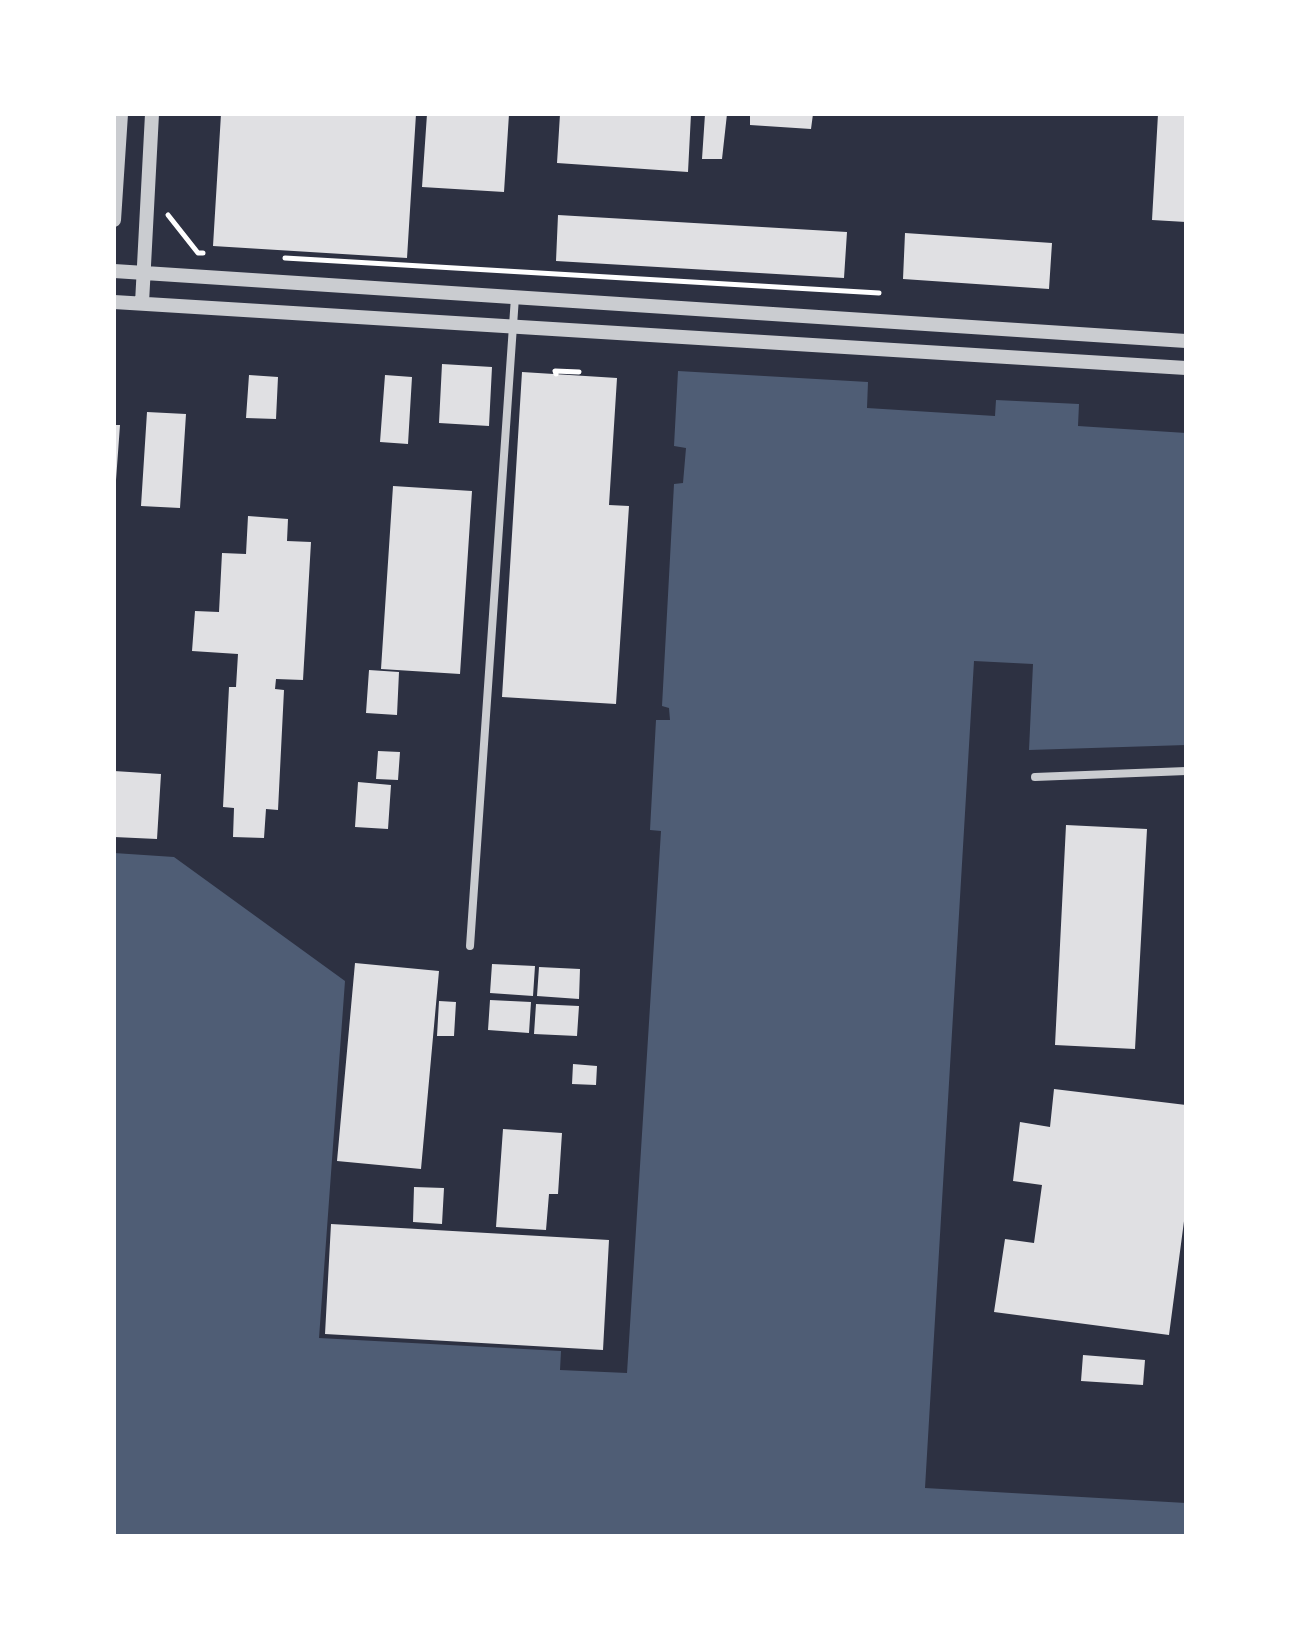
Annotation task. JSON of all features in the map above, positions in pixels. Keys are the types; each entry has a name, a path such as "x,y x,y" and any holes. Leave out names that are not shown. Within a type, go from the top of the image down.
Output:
{"street":[{"path":"114,220 121,114"},
{"path":"142,303 152,114"},
{"path":"114,271 1186,341"},
{"path":"470,946 515,297"},
{"path":"114,302 513,324 1186,368"},
{"path":"1035,777 1186,771"}],"path":[{"path":"169,198 168,214 198,253 209,254"},
{"path":"282,258 879,293"},
{"path":"556,372 579,372"}],"water":[{"path":"678,371 868,382 867,408 995,416 996,400 1079,404 1078,426 1186,433 1186,745 1029,750 1033,664 974,661 925,1488 1186,1503 1186,1536 114,1536 114,853 174,857 345,981 319,1338 561,1351 560,1370 627,1373 661,831 650,830 656,720 670,720 669,708 662,706 674,484 683,483 686,448 674,446"}],"building":[{"path":"221,114 416,114 407,258 213,246"},
{"path":"427,114 509,114 504,192 422,187"},
{"path":"560,114 691,114 688,172 557,163"},
{"path":"705,114 727,114 722,159 702,159"},
{"path":"750,114 813,114 811,129 750,125"},
{"path":"1158,114 1186,114 1186,222 1152,220"},
{"path":"558,215 847,232 844,278 556,261"},
{"path":"905,233 1052,243 1049,289 903,279"},
{"path":"442,364 492,367 489,426 439,423"},
{"path":"522,372 617,378 609,505 629,506 616,704 502,697"},
{"path":"249,375 278,377 276,419 246,418"},
{"path":"385,375 412,377 408,444 380,442"},
{"path":"147,412 186,414 180,508 141,506"},
{"path":"114,425 120,425 116,480 114,480"},
{"path":"393,486 472,491 460,674 381,669"},
{"path":"248,516 288,519 287,541 311,542 303,680 276,679 275,689 284,690 278,810 266,809 264,838 233,837 234,808 223,807 229,687 236,687 238,654 192,651 195,611 219,612 222,553 246,554"},
{"path":"369,670 399,672 397,715 366,713"},
{"path":"378,751 400,752 398,780 376,779"},
{"path":"114,771 161,774 157,839 114,837"},
{"path":"358,782 391,785 388,829 355,827"},
{"path":"1066,825 1147,829 1135,1049 1055,1045"},
{"path":"355,963 439,971 421,1169 337,1161"},
{"path":"492,964 535,966 533,996 490,993"},
{"path":"539,967 580,969 579,999 537,996"},
{"path":"490,1000 531,1002 529,1033 488,1030"},
{"path":"439,1001 456,1002 454,1036 437,1036"},
{"path":"536,1004 579,1006 577,1036 534,1034"},
{"path":"573,1064 597,1066 596,1085 572,1084"},
{"path":"1054,1089 1186,1105 1186,1206 1169,1335 994,1312 1005,1239 1034,1243 1042,1185 1013,1181 1020,1122 1050,1127"},
{"path":"503,1129 562,1133 558,1194 549,1194 546,1230 496,1227"},
{"path":"414,1187 444,1188 442,1224 413,1222"},
{"path":"331,1224 609,1240 603,1350 325,1334"},
{"path":"1083,1355 1145,1360 1143,1385 1081,1381"}]}
